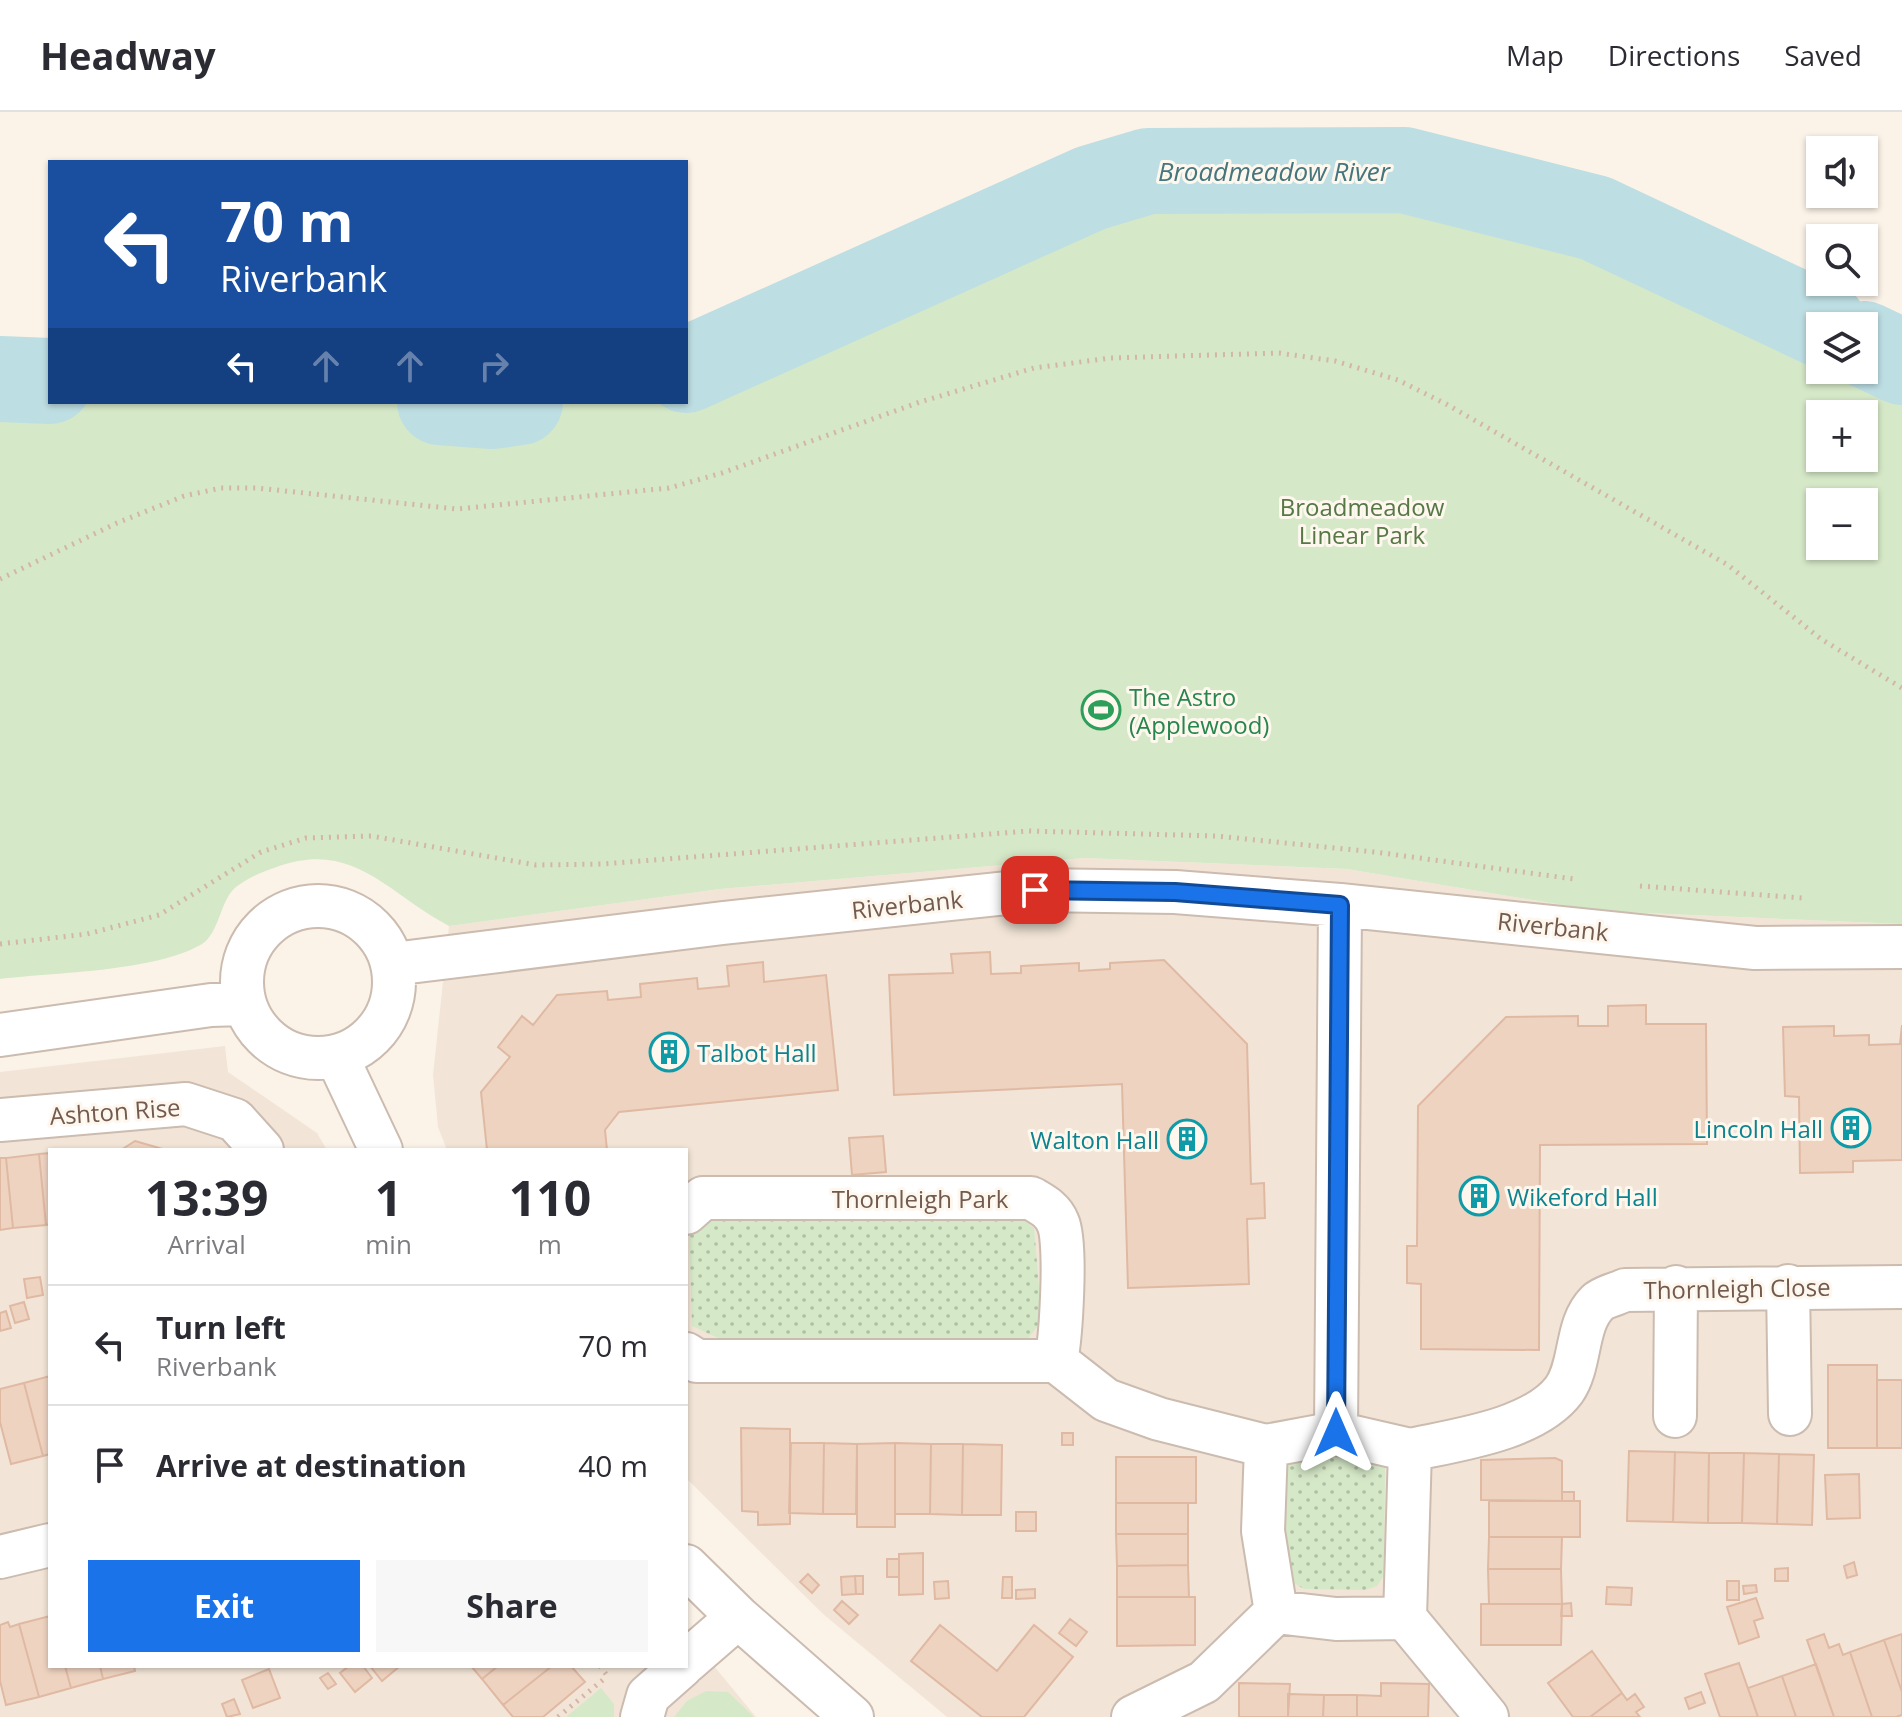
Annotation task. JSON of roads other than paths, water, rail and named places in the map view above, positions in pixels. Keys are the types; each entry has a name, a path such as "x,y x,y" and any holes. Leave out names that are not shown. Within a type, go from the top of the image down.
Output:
{"street":[{"name":"Riverbank","path":"393,964 723,923 1035,890 1175,892 1340,905 1755,948 1902,947"},
{"path":"323,905 347,910 368,923 384,941 393,964 395,988 389,1011 377,1032 359,1047 337,1057 314,1059 291,1054 270,1042 254,1025 244,1004 241,980 246,956 258,934 276,918 298,907 323,905"},
{"path":"1336,1433 1340,905"},
{"path":"0,1035 211,1005 244,1004"},
{"path":"337,1057 380,1148"},
{"name":"Ashton Rise","path":"0,1120 186,1104 235,1120 260,1148"},
{"name":"Thornleigh Park","path":"688,1211 703,1198 1031,1198 1050,1209 1060,1225 1061,1338 1056,1361"},
{"path":"1788,1286 1790,1414"},
{"path":"1675,1416 1676,1287"},
{"name":"Thornleigh Close","path":"1410,1450 1491,1432 1543,1410 1563,1390 1573,1371 1584,1327 1597,1303 1625,1290 1676,1287 1902,1287"},
{"path":"688,1355 697,1361 1056,1361 1106,1400 1159,1419 1266,1446 1336,1433 1410,1450 1405,1618 1487,1717"},
{"path":"1266,1446 1263,1531 1276,1612"},
{"path":"0,1557 48,1545"},
{"path":"688,1568 738,1617 852,1717"},
{"path":"1276,1612 1336,1619 1405,1618"},
{"path":"1133,1717 1204,1682 1276,1612"},
{"path":"688,1661 738,1617"},
{"path":"642,1717 648,1696 680,1668"}],"waterway":[{"name":"Broadmeadow River","path":"688,369 1091,188 1148,171 1404,170 1595,218 1806,317"},
{"name":"Broadmeadow River","path":"1878,351 1902,362"},
{"name":"Broadmeadow River","path":"0,379 48,381"},
{"name":"Broadmeadow River","path":"466,404 506,404"}],"place":[{"name":"The Astro (Applewood)","path":"1101,710"},
{"name":"Talbot Hall","path":"669,1052"},
{"name":"Lincoln Hall","path":"1851,1128"},
{"name":"Walton Hall","path":"1187,1139"},
{"name":"Wikeford Hall","path":"1479,1196"}],"park label":[{"name":"Broadmeadow Linear Park","path":"1362,520"}]}
